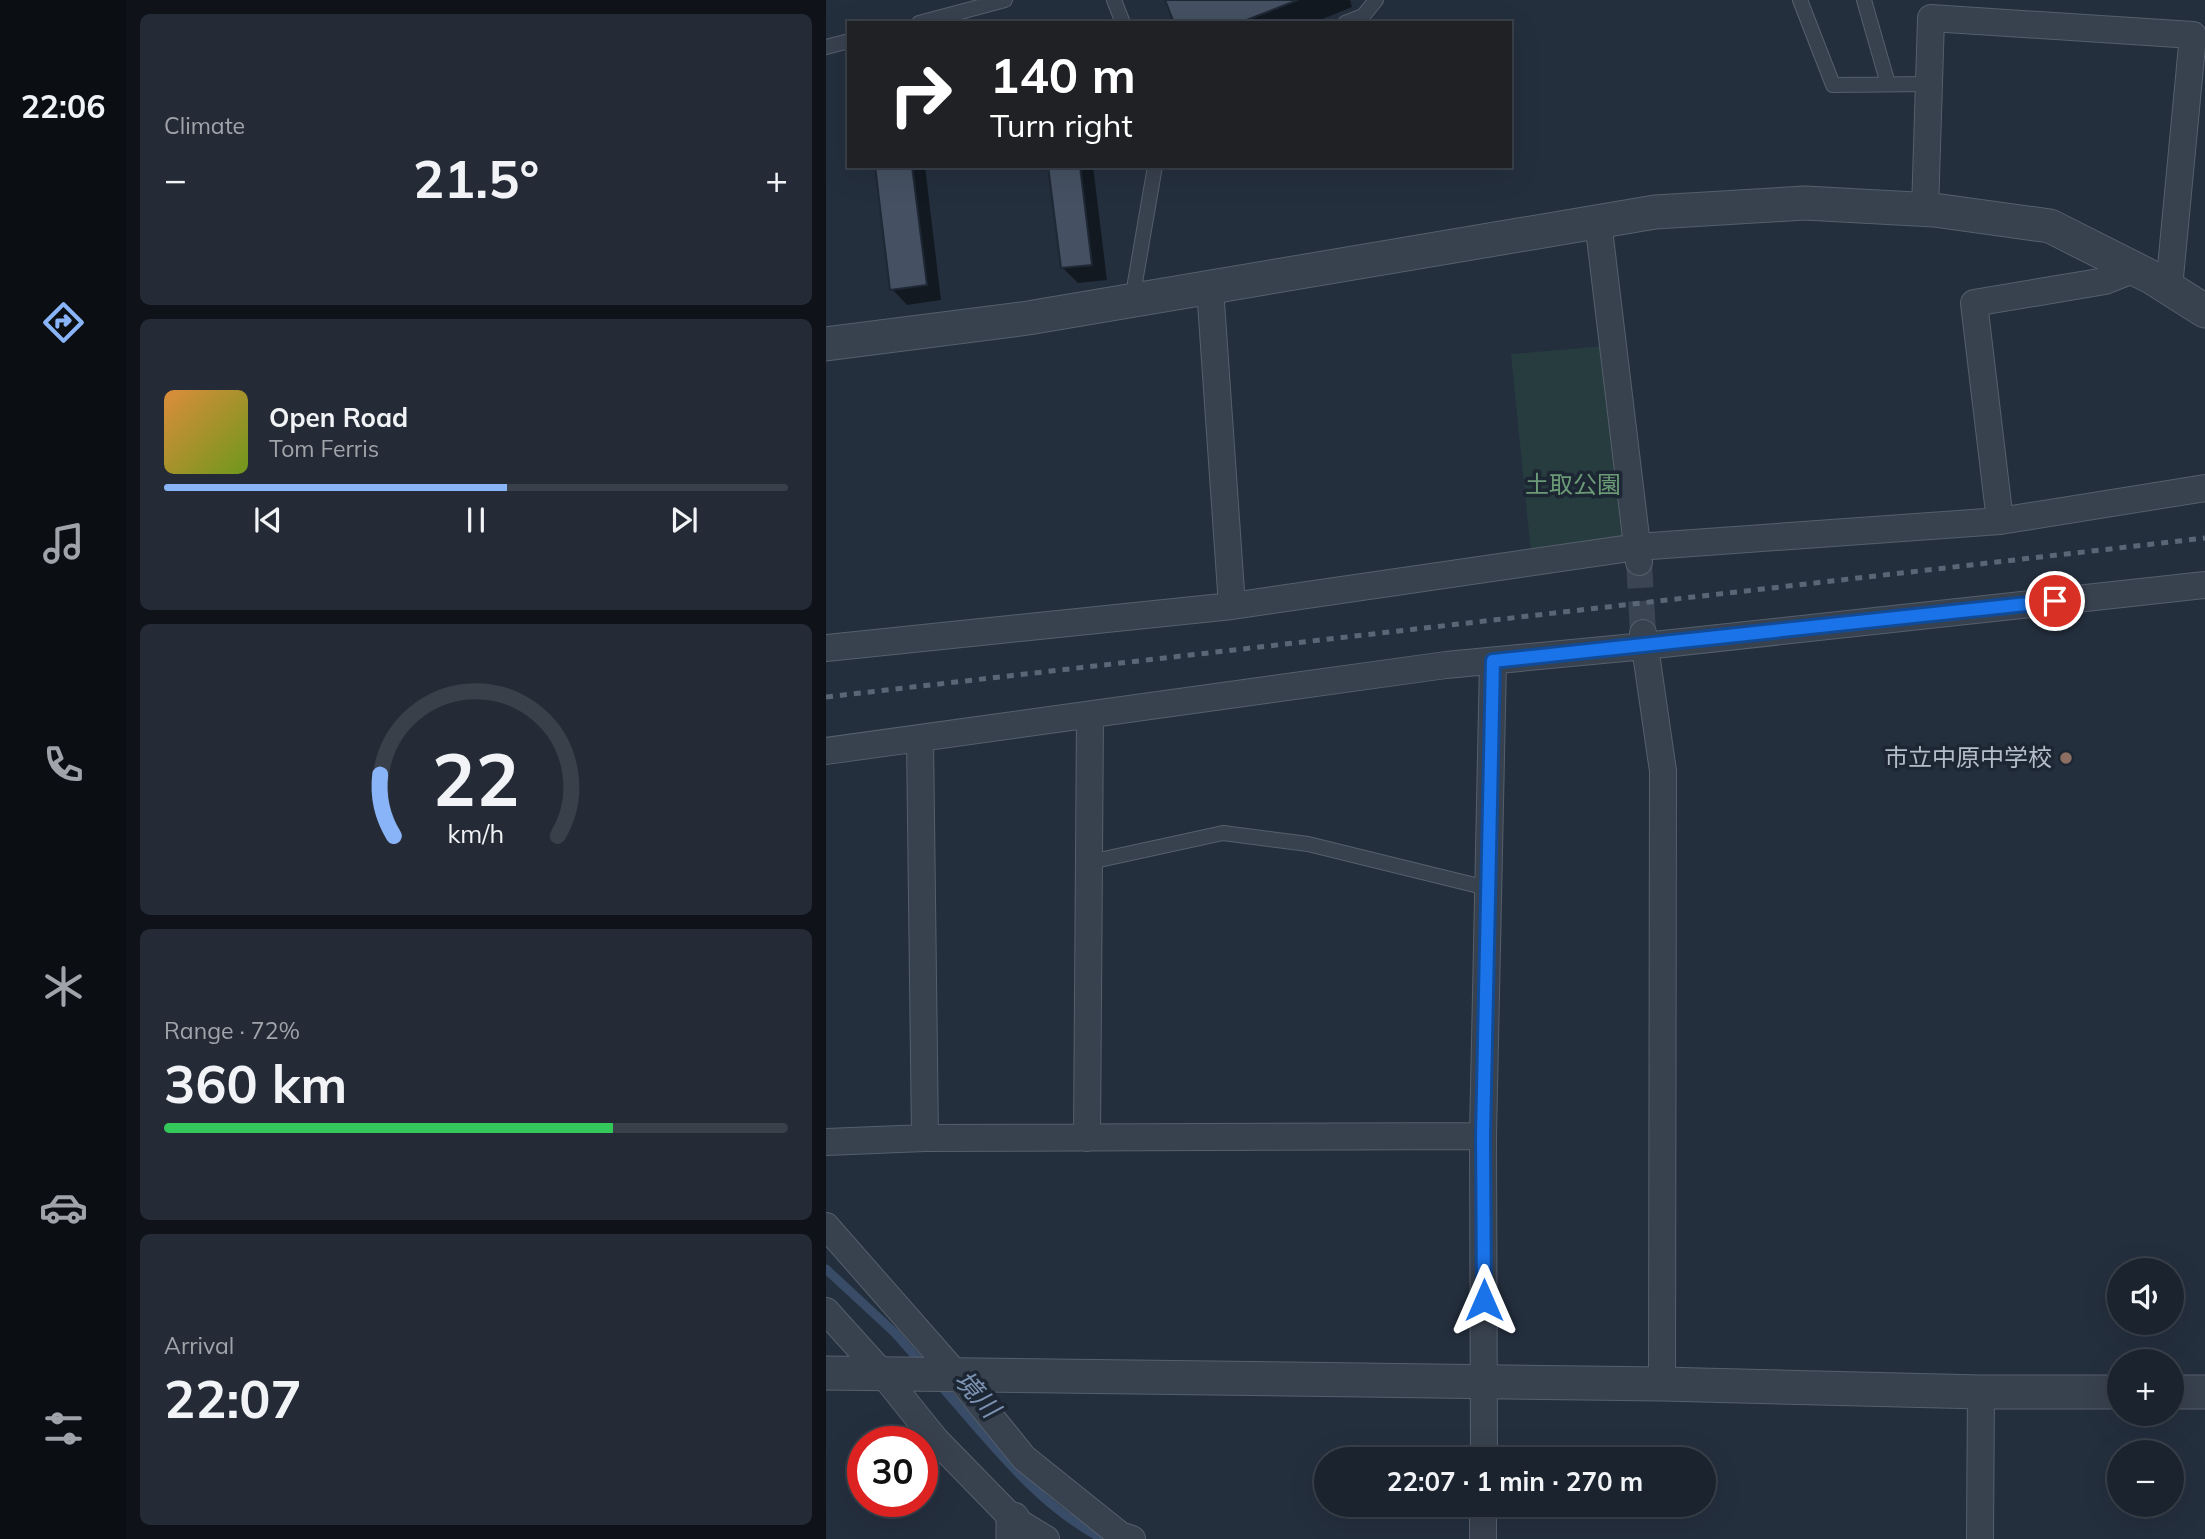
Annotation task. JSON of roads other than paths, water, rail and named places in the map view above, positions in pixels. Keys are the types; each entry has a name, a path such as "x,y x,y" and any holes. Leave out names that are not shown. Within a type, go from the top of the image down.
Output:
{"street":[{"path":"1925,210 1931,18 2193,35 2169,288"},
{"path":"826,344 1028,317 1655,212 1805,203 1925,210 2050,226 2135,269 2205,311"},
{"path":"1598,221 1638,555"},
{"path":"2000,521 1974,303 2105,281 2135,269"},
{"path":"1210,288 1231,606"},
{"path":"826,648 1231,606 1638,555 2000,521 2205,488"},
{"path":"826,751 1644,640 2205,585"},
{"path":"1644,640 1662,771 1662,1384"},
{"path":"1483,1447 1483,1136 1493,661"},
{"path":"1087,1138 1090,716"},
{"path":"920,739 925,1138"},
{"path":"826,1142 925,1138 1483,1136"},
{"path":"826,1226 956,1374 1024,1458 1119,1535 1132,1539"},
{"path":"826,1311 891,1374 936,1439 1013,1529 1046,1539"},
{"path":"826,1373 2107,1392"},
{"path":"1980,1539 1981,1392"},
{"path":"2184,1392 2205,1392"},
{"path":"1483,1517 1483,1539"}],"lane":[{"path":"926,21 1005,0"},
{"path":"1114,0 1122,21"},
{"path":"1350,21 1363,16 1376,0"},
{"path":"1800,0 1833,85 1929,84"},
{"path":"1864,0 1888,84"},
{"path":"826,47 847,42"},
{"path":"1132,300 1154,168"},
{"path":"1090,862 1223,833 1308,844 1487,888"}],"waterway":[{"name":"境川","path":"826,1269 895,1333 924,1366"},
{"name":"境川","path":"940,1385 1035,1490 1079,1525 1103,1539"}],"tunnel":[{"path":"1639,562 1643,633"}],"railway":[{"path":"826,697 2205,538"}],"place":[{"name":"市立中原中学校","path":"2066,758"}],"park label":[{"name":"土取公園","path":"1573,485"}]}
